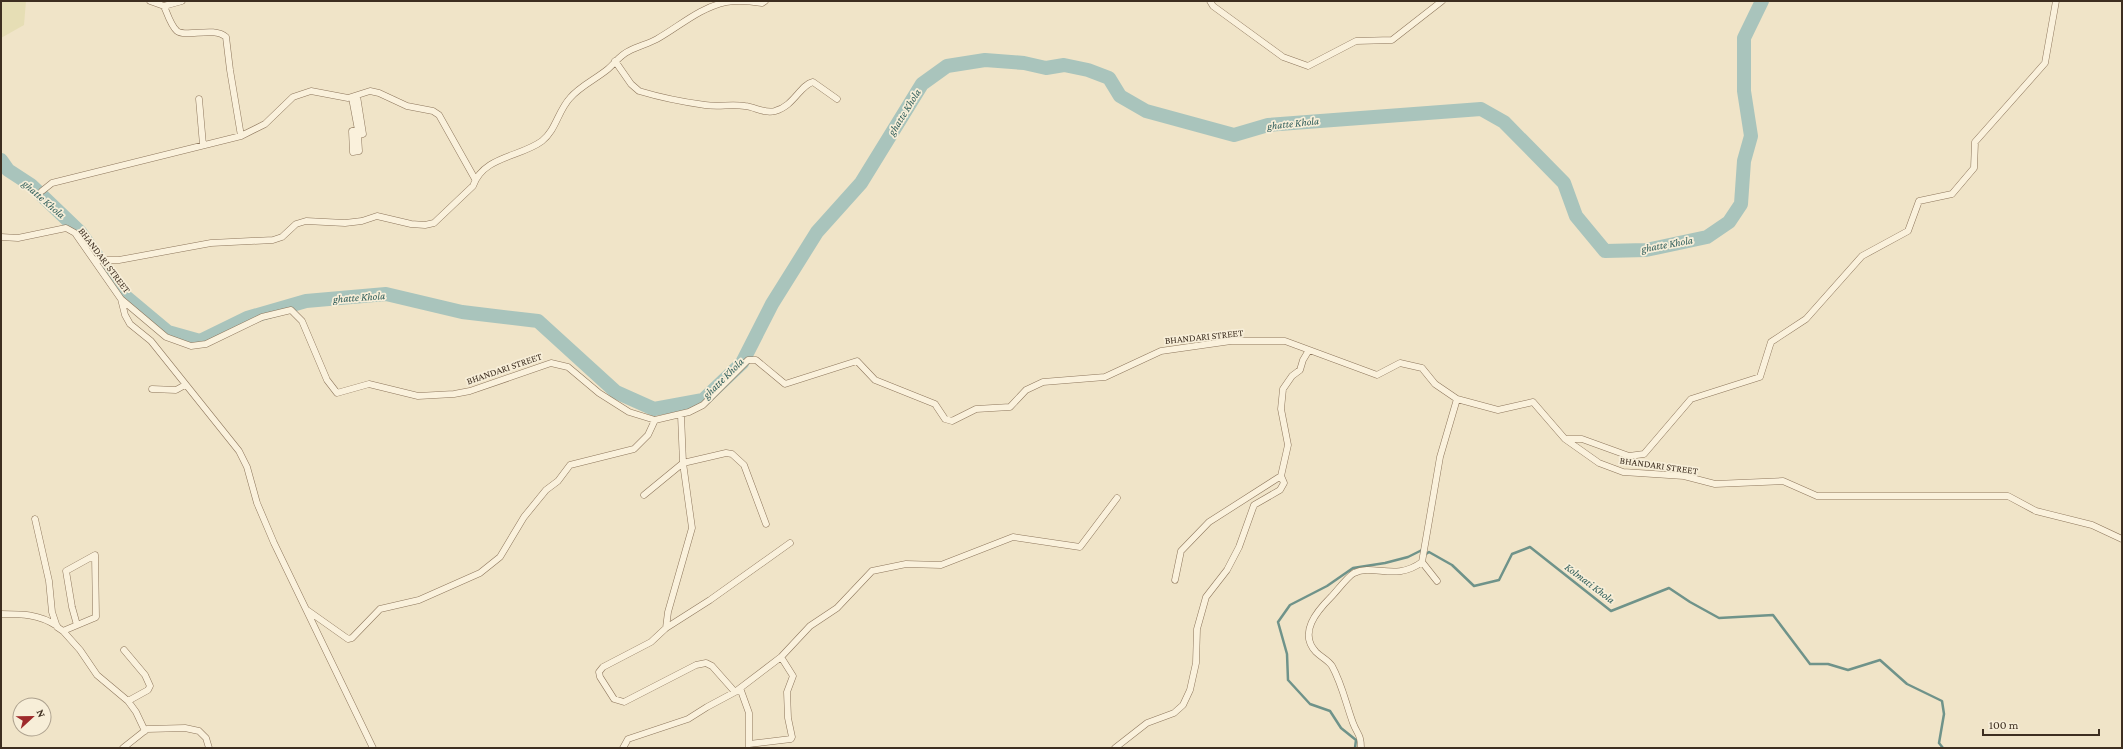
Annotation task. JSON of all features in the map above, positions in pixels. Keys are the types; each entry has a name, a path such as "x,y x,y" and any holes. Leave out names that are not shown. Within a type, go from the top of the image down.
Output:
{"street":[{"path":"150,1 164,6 182,1"},
{"path":"94,260 118,260 211,243 273,240 282,237 296,224 306,221 345,224 362,221 377,216 425,226 434,223 474,186 476,179 496,161 534,145 550,134 562,108 570,97 629,51 658,38 702,10 727,2 762,3 765,1"},
{"path":"1210,1 1213,6 1283,57 1308,66 1356,41 1392,40 1442,1"},
{"path":"1565,439 1582,439 1629,456 1644,454 1691,399 1760,377 1771,342 1806,319 1862,256 1908,231 1919,201 1952,194 1974,168 1975,142 2046,63 2056,1"},
{"path":"164,6 176,30 180,33 215,33 222,34 226,37 241,136"},
{"path":"615,61 631,84 639,90 705,105 745,106 766,111 775,111 794,100 808,83 813,82 837,99"},
{"path":"42,191 52,183 241,136 265,124 284,104 303,93 310,91 348,98 370,91 379,93 407,106 433,111 438,115 476,179"},
{"path":"355,97 363,134 358,135 359,151 353,152 352,131 358,130 355,97"},
{"path":"199,99 203,145"},
{"name":"BHANDARI STREET","path":"1,237 18,238 66,228 75,233 121,299 166,338 192,346 206,344 262,317 291,310 302,322 326,380 337,393 369,384 418,396 454,394 470,391 551,363 568,367 599,394 629,412 655,420 681,415 703,405 748,360 756,360 785,384 857,361 875,380 935,404 945,419 952,421 976,409 1010,407 1026,390 1043,382 1105,377 1161,351 1231,341 1285,341 1377,375 1400,363 1422,368 1435,384 1457,399 1498,410 1533,402 1565,439 1599,463 1623,472 1684,476 1715,484 1783,481 1817,496 2008,496 2036,511 2092,525 2122,539"},
{"path":"121,299 127,320 151,341 239,452 247,468 257,503 271,536 373,748"},
{"path":"1115,748 1147,723 1174,713 1183,705 1190,690 1196,663 1197,629 1206,597 1227,570 1239,547 1254,506 1280,490 1284,483 1281,476 1288,445 1280,409 1283,389 1292,376 1300,370 1303,360 1309,350"},
{"path":"152,389 176,390 185,385"},
{"path":"1437,582 1422,562 1440,457 1457,399"},
{"path":"666,628 668,612 692,528 684,463 681,415"},
{"path":"306,609 348,639 352,638 380,609 419,600 480,574 500,557 524,517 546,490 558,481 570,465 634,449 648,435 655,420"},
{"path":"644,495 684,463 726,453 732,454 744,464 766,524"},
{"path":"1175,580 1181,551 1209,522 1281,476"},
{"path":"623,748 628,739 688,719 738,690 781,657 810,626 837,608 872,571 906,564 941,565 1013,537 1080,547 1117,498"},
{"path":"35,518 50,587 52,612 57,626"},
{"path":"781,657 793,676 787,692 788,718 792,736 791,739 749,746 749,713 738,690 712,666 706,664 696,665 624,702 614,699 600,677 600,669 640,649 666,628 715,596 790,543"},
{"path":"63,631 94,618 96,614 95,555 66,570 77,625"},
{"path":"1360,748 1361,737 1353,724 1348,703 1331,664 1316,652 1310,643 1311,622 1318,609 1354,573 1372,570 1395,573 1409,570 1422,562"},
{"path":"1,614 25,614 40,617 57,626 80,650 97,675 128,701 136,712 145,731"},
{"path":"124,650 145,675 150,686 148,690 128,701"},
{"path":"123,748 147,729 185,728 199,731 206,738 209,748"}],"shaded area":[{"path":"1,1 26,1 24,25 1,38"}],"waterway":[{"name":"ghatte Khola","path":"1,160 8,170 31,185 80,232 125,296 168,332 200,341 247,318 306,301 386,294 462,312 538,321 616,392 654,409 703,400 742,363 772,304 817,232 861,183 922,84 947,66 985,60 1024,63 1046,68 1064,65 1088,70 1109,78 1120,96 1146,111 1234,135 1268,125 1481,109 1504,122 1564,183 1576,216 1605,251 1646,250 1707,237 1729,222 1741,204 1744,161 1751,136 1744,91 1744,38 1762,1"},
{"name":"Kolmati Khola","path":"1426,554 1429,552 1452,565 1474,586 1499,580 1512,554 1530,547 1611,611 1669,588 1690,602 1719,618 1773,615 1810,664 1828,664 1848,670 1880,660 1907,684 1942,701 1944,714 1939,743 1943,748"},
{"name":"Kolmati Khola","path":"1355,748 1356,740 1341,728 1330,711 1310,704 1288,680 1287,654 1278,622 1290,605 1327,586 1353,568 1385,563 1408,557 1422,550"}]}
